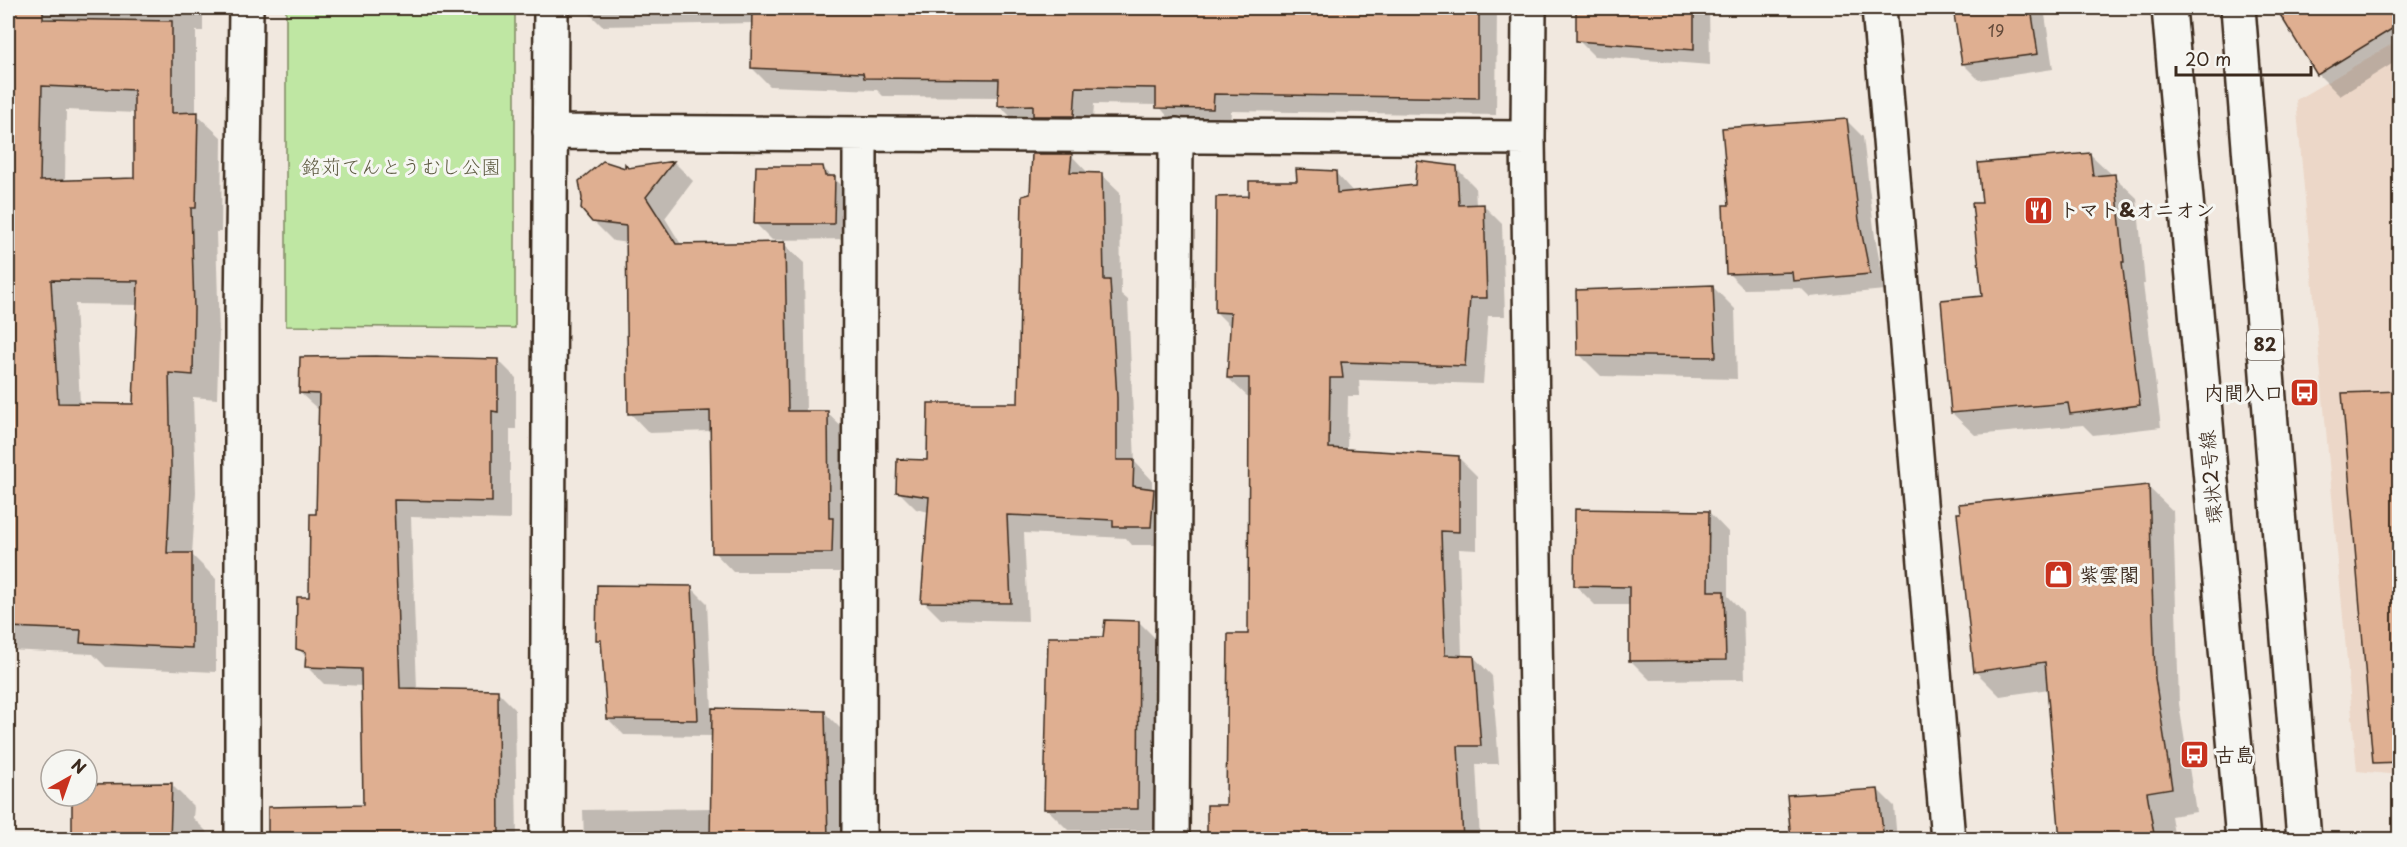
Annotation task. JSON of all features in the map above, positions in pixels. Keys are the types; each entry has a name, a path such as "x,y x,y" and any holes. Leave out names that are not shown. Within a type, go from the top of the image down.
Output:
{"street":[{"path":"242,840 242,315 246,8"},
{"path":"548,840 551,8"},
{"path":"1529,8 1528,138 1539,840"},
{"path":"1878,8 1948,840"},
{"name":"環状2号線","path":"2169,8 2243,840"},
{"name":"82","path":"2238,8 2304,840"},
{"path":"550,132 1528,138"},
{"path":"859,840 860,134"},
{"path":"1172,840 1176,135"}],"shaded area":[{"path":"2399,40 2399,775 2357,771 2296,100"}],"green space":[{"name":"銘苅てんとうむし公園","path":"286,8 515,8 515,328 286,326"}],"building":[{"path":"8,8 43,8 43,19 172,21 172,113 198,112 196,208 191,208 193,375 169,373 171,467 167,553 192,553 192,648 80,643 81,630 8,627","holes":["42,86 134,90 134,178 40,181","51,280 138,281 133,404 58,403"]},
{"path":"752,8 1479,9 1479,98 1214,94 1213,109 1156,108 1156,88 1076,87 1074,116 1033,116 1033,105 998,106 999,79 864,78 863,73 751,68"},
{"path":"1576,8 1694,8 1694,50 1576,41"},
{"path":"1953,8 2031,8 2038,54 1962,64"},
{"path":"2276,8 2400,8 2400,24 2317,75"},
{"path":"1847,119 1859,220 1870,274 1793,281 1792,272 1726,274 1723,205 1729,205 1722,128"},
{"path":"2090,153 2093,176 2115,174 2124,262 2122,262 2140,405 2070,414 2068,403 1951,413 1941,300 1982,296 1972,203 1982,203 1978,163"},
{"path":"1032,154 1072,154 1070,172 1102,173 1104,280 1110,280 1117,398 1117,460 1134,460 1133,486 1154,489 1151,527 1113,527 1113,520 1007,515 1011,603 921,602 929,497 896,492 897,459 927,460 928,403 1018,403 1022,196 1030,194"},
{"path":"603,161 625,168 625,164 628,168 674,161 646,197 676,244 785,242 788,411 828,411 829,518 833,518 832,553 712,553 710,411 628,414 626,226 592,222 581,209 579,181"},
{"path":"1417,161 1457,166 1459,205 1484,204 1487,298 1470,298 1465,366 1341,362 1343,378 1330,378 1329,448 1459,456 1459,532 1441,531 1445,655 1474,656 1481,746 1458,746 1463,840 1207,840 1207,805 1226,805 1228,634 1248,634 1249,378 1227,378 1231,313 1215,312 1216,197 1249,196 1249,181 1297,181 1296,169 1336,171 1337,193 1415,185"},
{"path":"756,166 823,166 825,176 835,176 834,224 754,224"},
{"path":"1713,285 1716,357 1577,355 1576,290"},
{"path":"300,357 498,359 498,412 492,411 492,502 394,500 400,688 498,690 499,840 268,840 268,807 363,805 361,669 305,667 306,652 296,649 297,597 309,597 310,514 316,514 319,394 299,393"},
{"path":"2400,391 2400,762 2373,763 2342,393"},
{"name":"紫雲閣","path":"2149,485 2155,678 2172,788 2147,792 2155,840 2060,840 2045,662 1974,672 1957,513 1960,513 1959,504"},
{"path":"1575,509 1709,511 1708,591 1724,591 1726,660 1629,661 1629,587 1574,586"},
{"path":"597,585 692,586 698,720 607,719 601,640 596,640"},
{"path":"1105,620 1139,621 1138,809 1044,809 1048,637 1103,637"},
{"path":"712,708 825,711 828,840 710,840"},
{"path":"172,783 170,840 72,840 72,808 99,808 99,784"},
{"path":"1878,789 1884,840 1791,840 1787,795"}],"place":[{"name":"トマト&オニオン","path":"2038,210"},
{"name":"内間入口","path":"2305,393"},
{"name":"紫雲閣","path":"2058,575"},
{"name":"古島","path":"2194,755"}]}
